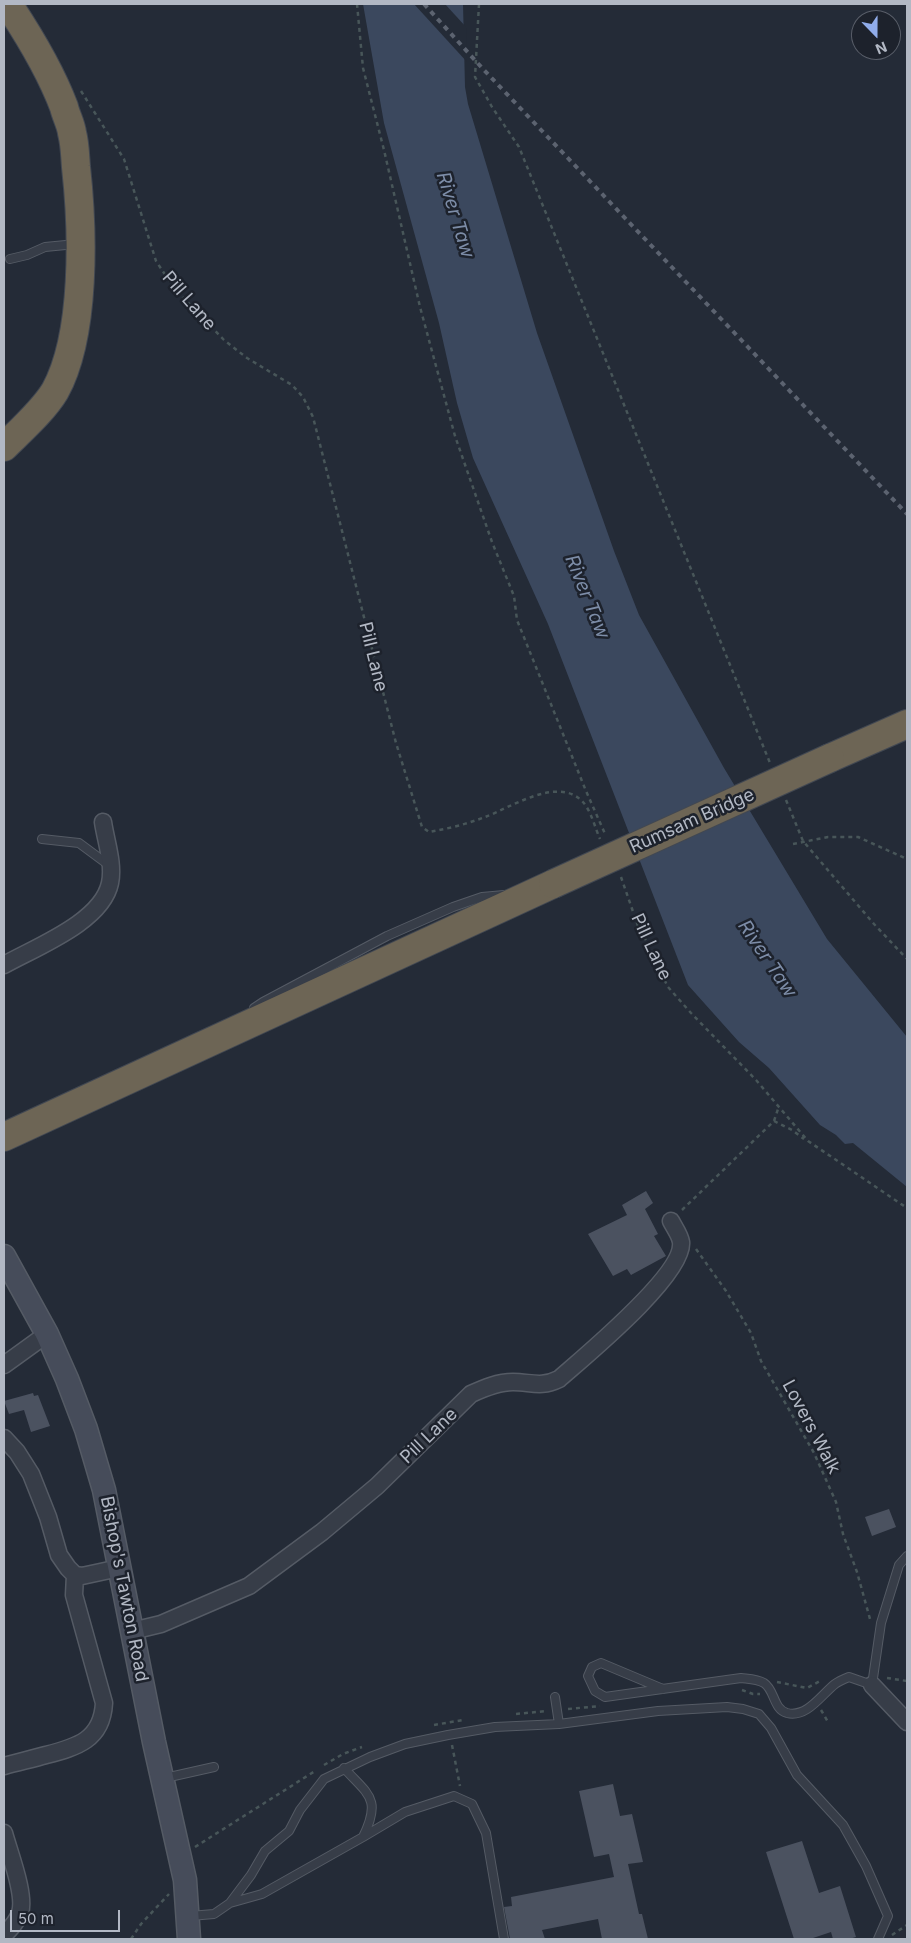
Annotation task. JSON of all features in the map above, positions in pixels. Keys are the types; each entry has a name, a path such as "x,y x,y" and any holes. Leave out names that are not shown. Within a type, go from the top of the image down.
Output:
{"highway":[{"path":"4,448 54,392 67,363 74,333 80,243 78,186 72,132 58,90 43,58 8,4"},
{"name":"Rumsam Bridge","path":"4,1137 543,888 907,724"}],"main road":[{"name":"Bishop's Tawton Road","path":"4,1256 47,1334 86,1429 110,1517 132,1631 185,1880 189,1939"}],"street":[{"path":"4,965 86,920 100,905 110,884 111,867 103,822"},
{"path":"671,1221 681,1242"},
{"name":"Pill Lane","path":"132,1631 161,1624 249,1586 322,1532 377,1486 471,1394 494,1385 512,1382 548,1384 559,1379 650,1295 672,1267 680,1251 681,1242"},
{"path":"4,1365 47,1334"},
{"path":"4,1438 17,1452 31,1474 48,1517 59,1554 75,1575 74,1595 104,1703 102,1719 93,1734 78,1746 4,1766"},
{"path":"75,1575 82,1576 119,1568"},
{"path":"872,1685 907,1722"},
{"path":"4,1833 20,1891 22,1906 17,1920 4,1935"}],"lane":[{"path":"10,258 27,255 45,247 80,243"},
{"path":"42,839 79,843 111,867"},
{"path":"249,1012 263,1002 387,936 453,907 482,897 543,888"},
{"path":"212,1040 241,1018"},
{"path":"663,1688 601,1663 592,1667 588,1676 595,1691 605,1697 741,1678 755,1679 769,1687 778,1706 784,1712 796,1715 808,1709 836,1682 849,1677 872,1685 882,1623 899,1565 907,1556"},
{"path":"555,1697 559,1724"},
{"path":"188,1916 214,1914 230,1903 265,1852 289,1831 300,1810 324,1779 344,1768 405,1744 495,1727 559,1724 658,1711 727,1707 759,1714 771,1728 797,1775 843,1825 866,1866 888,1916 878,1939"},
{"path":"163,1779 214,1766"},
{"path":"344,1768 368,1794 372,1805 369,1824 363,1837"},
{"path":"230,1903 262,1894 405,1812 454,1796 472,1804 486,1832 504,1939"}],"path":[{"path":"356,4 363,68 420,307 455,436 492,542 514,596 516,620 608,841"},
{"path":"479,4 475,77 492,107 519,147 773,769"},
{"name":"Pill Lane","path":"78,86 124,160 156,261 174,288 224,340 247,358 292,385 303,397 313,417 396,743 422,827 428,832 453,826 485,817 542,793 552,792 569,794 582,801 602,844"},
{"path":"784,796 803,841 874,924 907,959"},
{"path":"793,844 828,837 858,838 907,859"},
{"name":"Pill Lane","path":"619,874 638,926 668,987 756,1080 808,1142"},
{"path":"671,1221 774,1121 779,1106"},
{"path":"774,1121 792,1130 907,1208"},
{"name":"Lovers Walk","path":"681,1242 695,1248 726,1291 751,1333 761,1361 814,1453 836,1502 843,1534 857,1572 877,1646"},
{"path":"901,1682 907,1681"},
{"path":"446,1722 460,1786 454,1796"},
{"path":"131,1939 141,1924 163,1899 175,1889"},
{"path":"886,1939 907,1925"}],"water":[{"name":"River Taw","path":"363,4 463,4 465,87 468,104 537,333 614,551 639,615 724,768 827,939 907,1037 907,1187 853,1143 845,1144 836,1135 820,1125 769,1068 739,1042 688,985 548,624 473,458 457,403 439,323 384,123"}],"pier":[{"path":"414,4 445,4 466,27 467,62"}],"building":[{"path":"646,1191 653,1203 645,1209 658,1234 654,1236 666,1256 631,1275 627,1269 613,1276 588,1234 627,1215 622,1205"},
{"path":"33,1393 34,1396 38,1395 50,1426 31,1432 24,1410 9,1414 4,1401"},
{"path":"889,1509 896,1527 872,1536 865,1517"},
{"path":"613,1784 620,1816 632,1814 643,1862 628,1864 639,1914 642,1914 648,1939 602,1939 598,1919 542,1930 545,1939 510,1939 504,1907 512,1906 511,1897 614,1877 609,1854 594,1857 579,1791"},
{"path":"802,1841 819,1893 840,1886 856,1937 833,1939 831,1932 810,1939 794,1939 766,1852"}],"railway":[{"path":"424,4 483,69 907,514"}]}
